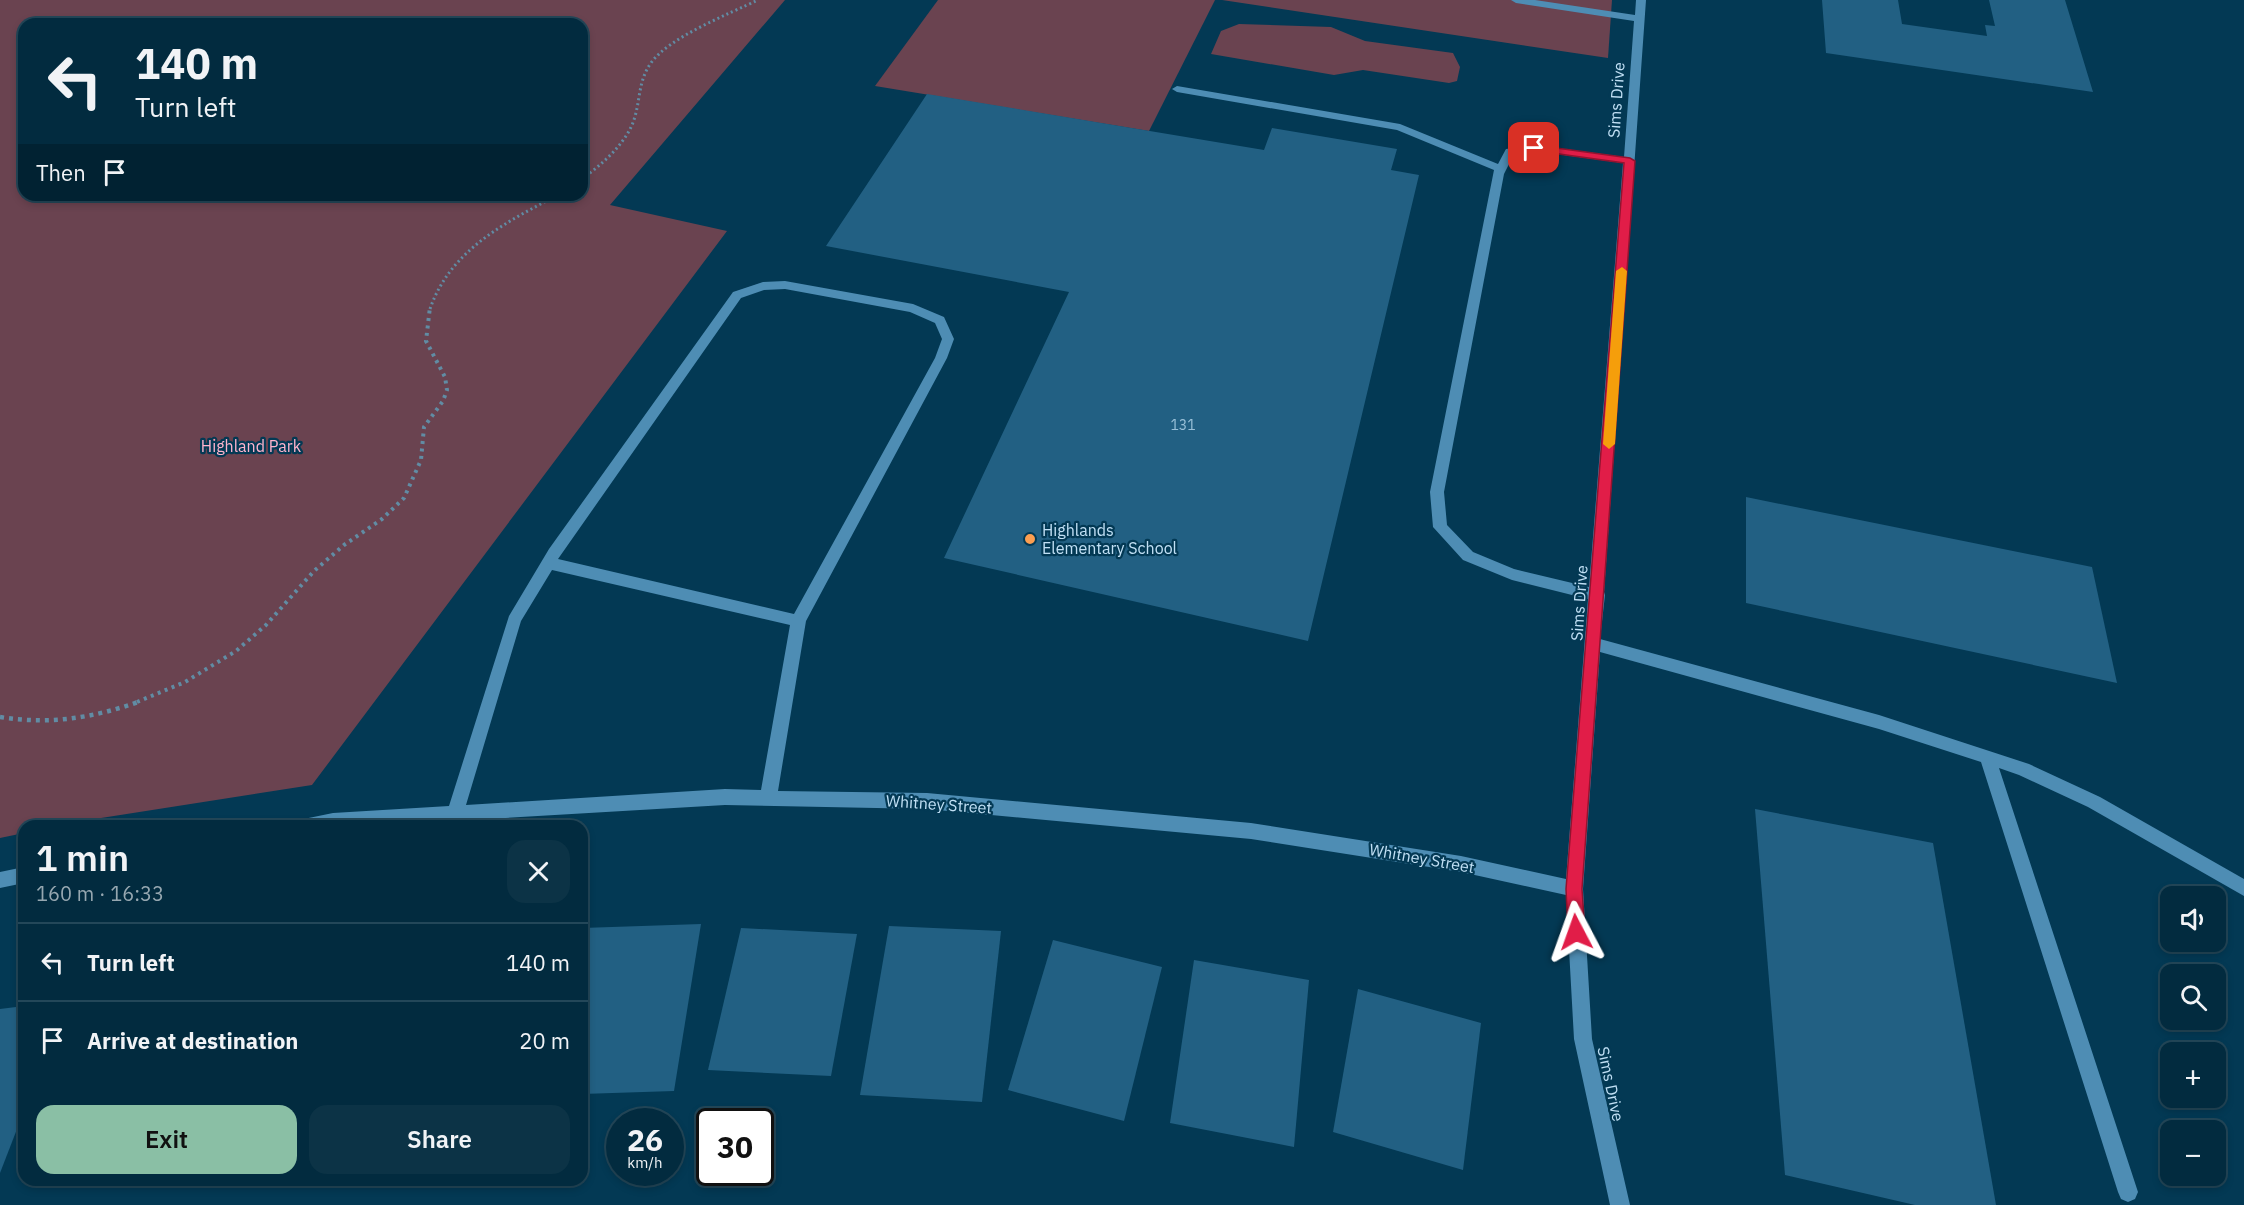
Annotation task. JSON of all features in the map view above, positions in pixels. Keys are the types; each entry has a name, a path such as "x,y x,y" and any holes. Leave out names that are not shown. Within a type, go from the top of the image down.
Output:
{"street":[{"path":"1516,0 1640,19"},
{"name":"Sims Drive","path":"1620,1205 1583,1039 1574,889 1598,595 1641,0"},
{"path":"1178,90 1400,128 1501,168"},
{"path":"1598,595 1512,574 1468,556 1440,527 1437,492 1501,168 1510,151 1534,148 1630,161"},
{"path":"455,813 514,620 548,563 737,294 763,286 785,285 913,308 940,320 948,339 940,358 798,621 768,798"},
{"path":"548,563 798,621"},
{"path":"1594,644 1879,722 2023,769 2094,802 2244,888"},
{"path":"1987,757 2128,1192"},
{"name":"Whitney Street","path":"348,820 725,797 927,801 1251,831 1461,864 1574,889"},
{"path":"0,880 18,876"}],"path":[{"path":"588,175 617,147 632,125 642,78 652,62 688,33 758,0"},
{"path":"0,717 38,722 100,714 171,689 228,656 260,631 310,575 349,542 380,523 409,491 421,464 422,433 448,391 446,382 426,344 426,324 435,293 453,265 475,245 512,218 546,201"}],"green space":[{"name":"Highland Park","path":"0,0 785,0 610,205 727,231 312,785 88,820 18,820 18,834 0,838"},
{"path":"938,0 1215,0 1149,131 875,86"},
{"path":"1222,0 1612,0 1608,58"},
{"path":"1239,24 1331,27 1365,41 1453,53 1460,67 1457,81 1449,83 1363,70 1334,75 1211,54 1221,31"}],"building":[{"path":"1822,0 1898,0 1902,24 1987,36 1985,25 1995,26 1989,0 2065,0 2093,92 1826,53"},
{"name":"Highlands Elementary School","path":"927,94 1264,150 1272,128 1397,149 1391,170 1419,175 1308,641 944,558 1069,292 826,246"},
{"path":"1746,497 2092,567 2117,683 1746,603"},
{"path":"1755,809 1933,843 1996,1205 1915,1205 1785,1175"},
{"path":"701,924 674,1091 588,1094 588,928"},
{"path":"889,926 1001,931 982,1102 860,1095"},
{"path":"741,928 857,934 831,1076 708,1070"},
{"path":"1053,940 1162,967 1124,1121 1008,1090"},
{"path":"1194,960 1309,980 1294,1147 1170,1123"},
{"path":"1358,989 1481,1023 1463,1170 1333,1132"},
{"path":"18,1007 18,1126 0,1173 0,1009"}],"slow traffic":[{"path":"1609,444 1622,271"}],"place":[{"name":"Highlands Elementary School","path":"1030,539"}],"route":[{"path":"1534,148 1630,161 1574,889 1576,932"}]}
